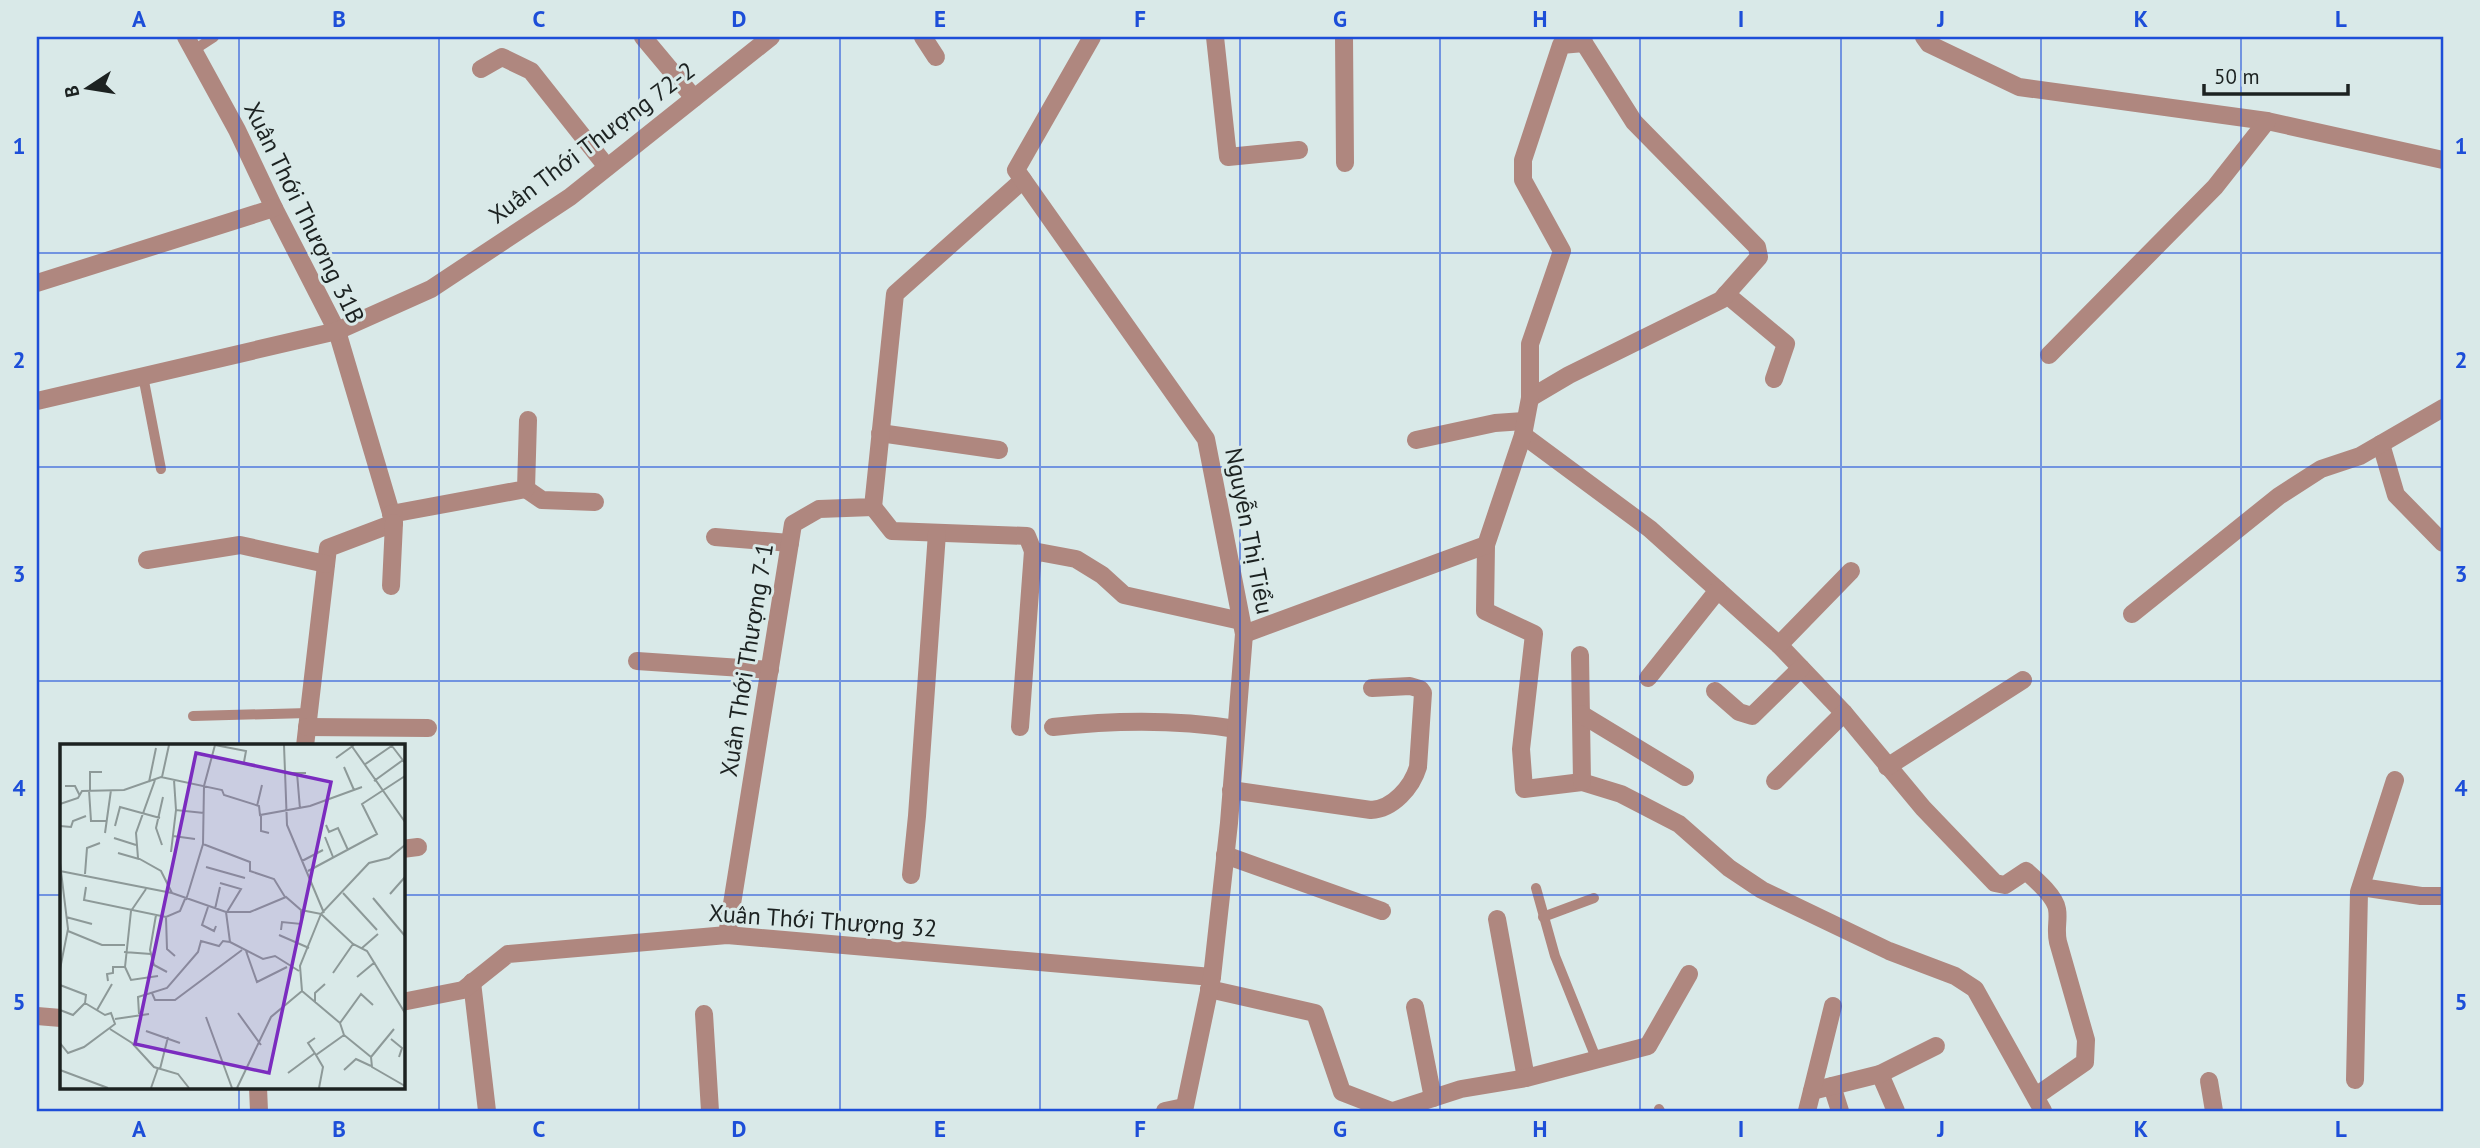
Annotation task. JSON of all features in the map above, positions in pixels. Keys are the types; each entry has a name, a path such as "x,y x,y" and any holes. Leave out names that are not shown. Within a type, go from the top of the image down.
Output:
{"street":[{"path":"643,37 694,98"},
{"name":"Xuân Thới Thượng 72-2","path":"37,401 337,331 431,289 570,197 769,37"},
{"path":"923,37 936,57"},
{"path":"1020,727 1033,551 1027,536 892,531 873,507 880,433 895,294 1023,180 1016,170 1092,37"},
{"path":"1215,37 1228,157 1299,150"},
{"path":"1344,37 1345,163"},
{"path":"1924,37 1929,44 2019,87 2267,121 2443,160"},
{"path":"1416,440 1495,422 1523,428 1650,529 1779,645 1844,713 1887,767 1995,883 2005,885 2025,871 2056,905 2055,928 2086,1040 2085,1062 2039,1104 1975,989 1967,983 1854,936 1762,890 1730,868 1679,824 1621,794 1582,782 1524,789 1521,749 1534,634 1485,611 1486,545 1523,428 1531,398 1530,344 1562,251 1523,180 1523,160 1561,45 1585,40 1634,122 1759,251 1758,260 1721,300 1569,375 1531,398"},
{"name":"Xuân Thới Thượng 31B","path":"190,43 237,130 337,331 393,518 391,586"},
{"path":"481,69 502,57 531,71 607,167"},
{"path":"2049,355 2215,187 2267,121"},
{"name":"Nguyễn Thị Tiểu","path":"1023,180 1206,439 1242,627 1231,790 1211,983 1184,1109"},
{"path":"37,282 274,208"},
{"path":"1726,294 1786,344 1774,379"},
{"path":"2132,614 2279,496 2321,469 2360,456 2443,408"},
{"path":"526,489 528,420"},
{"path":"880,433 999,450"},
{"path":"2381,444 2396,495 2437,526 2443,543"},
{"path":"305,744 328,548 393,518 526,489 542,500 595,502"},
{"name":"Xuân Thới Thượng 7-1","path":"727,935 793,523 819,509 873,507"},
{"path":"911,875 918,816 937,533"},
{"path":"715,537 790,543"},
{"path":"147,560 240,545 326,564"},
{"path":"1033,551 1076,559 1102,575 1124,596 1242,627 1486,545"},
{"path":"1779,645 1851,571"},
{"path":"1648,678 1718,590"},
{"path":"1580,655 1582,782"},
{"path":"637,661 770,670"},
{"path":"1715,691 1739,712 1752,716 1801,668"},
{"path":"1887,767 2023,680"},
{"path":"1231,790 1371,810 1382,810 1388,806 1415,778 1423,693 1420,688 1410,685 1372,688"},
{"path":"1775,781 1844,713"},
{"path":"1581,714 1685,777"},
{"path":"308,720 429,729"},
{"path":"1053,727 1158,720 1236,729"},
{"path":"2355,1080 2361,887 2395,780"},
{"path":"1225,855 1382,911"},
{"path":"2361,887 2421,896 2443,896"},
{"path":"1497,919 1526,1078"},
{"name":"Xuân Thới Thượng 32","path":"404,1002 463,990 508,954 727,935 1211,983 1315,1013 1342,1092 1392,1111"},
{"path":"1392,1111 1461,1088 1526,1078 1648,1046 1689,974"},
{"path":"472,982 487,1111"},
{"path":"1807,1111 1833,1006"},
{"path":"1415,1007 1433,1098"},
{"path":"704,1014 710,1111"},
{"path":"37,1016 60,1018"},
{"path":"1812,1091 1880,1074 1936,1046"},
{"path":"1880,1074 1896,1111"},
{"path":"2209,1081 2214,1111"},
{"path":"1832,1086 1840,1111"},
{"path":"258,1088 259,1111"},
{"path":"1165,1111 1184,1109"}],"lane":[{"path":"190,43 214,37"},
{"path":"143,376 161,469"},
{"path":"193,716 308,720"},
{"path":"1536,888 1555,957 1596,1058"},
{"path":"1544,917 1594,898"}]}
